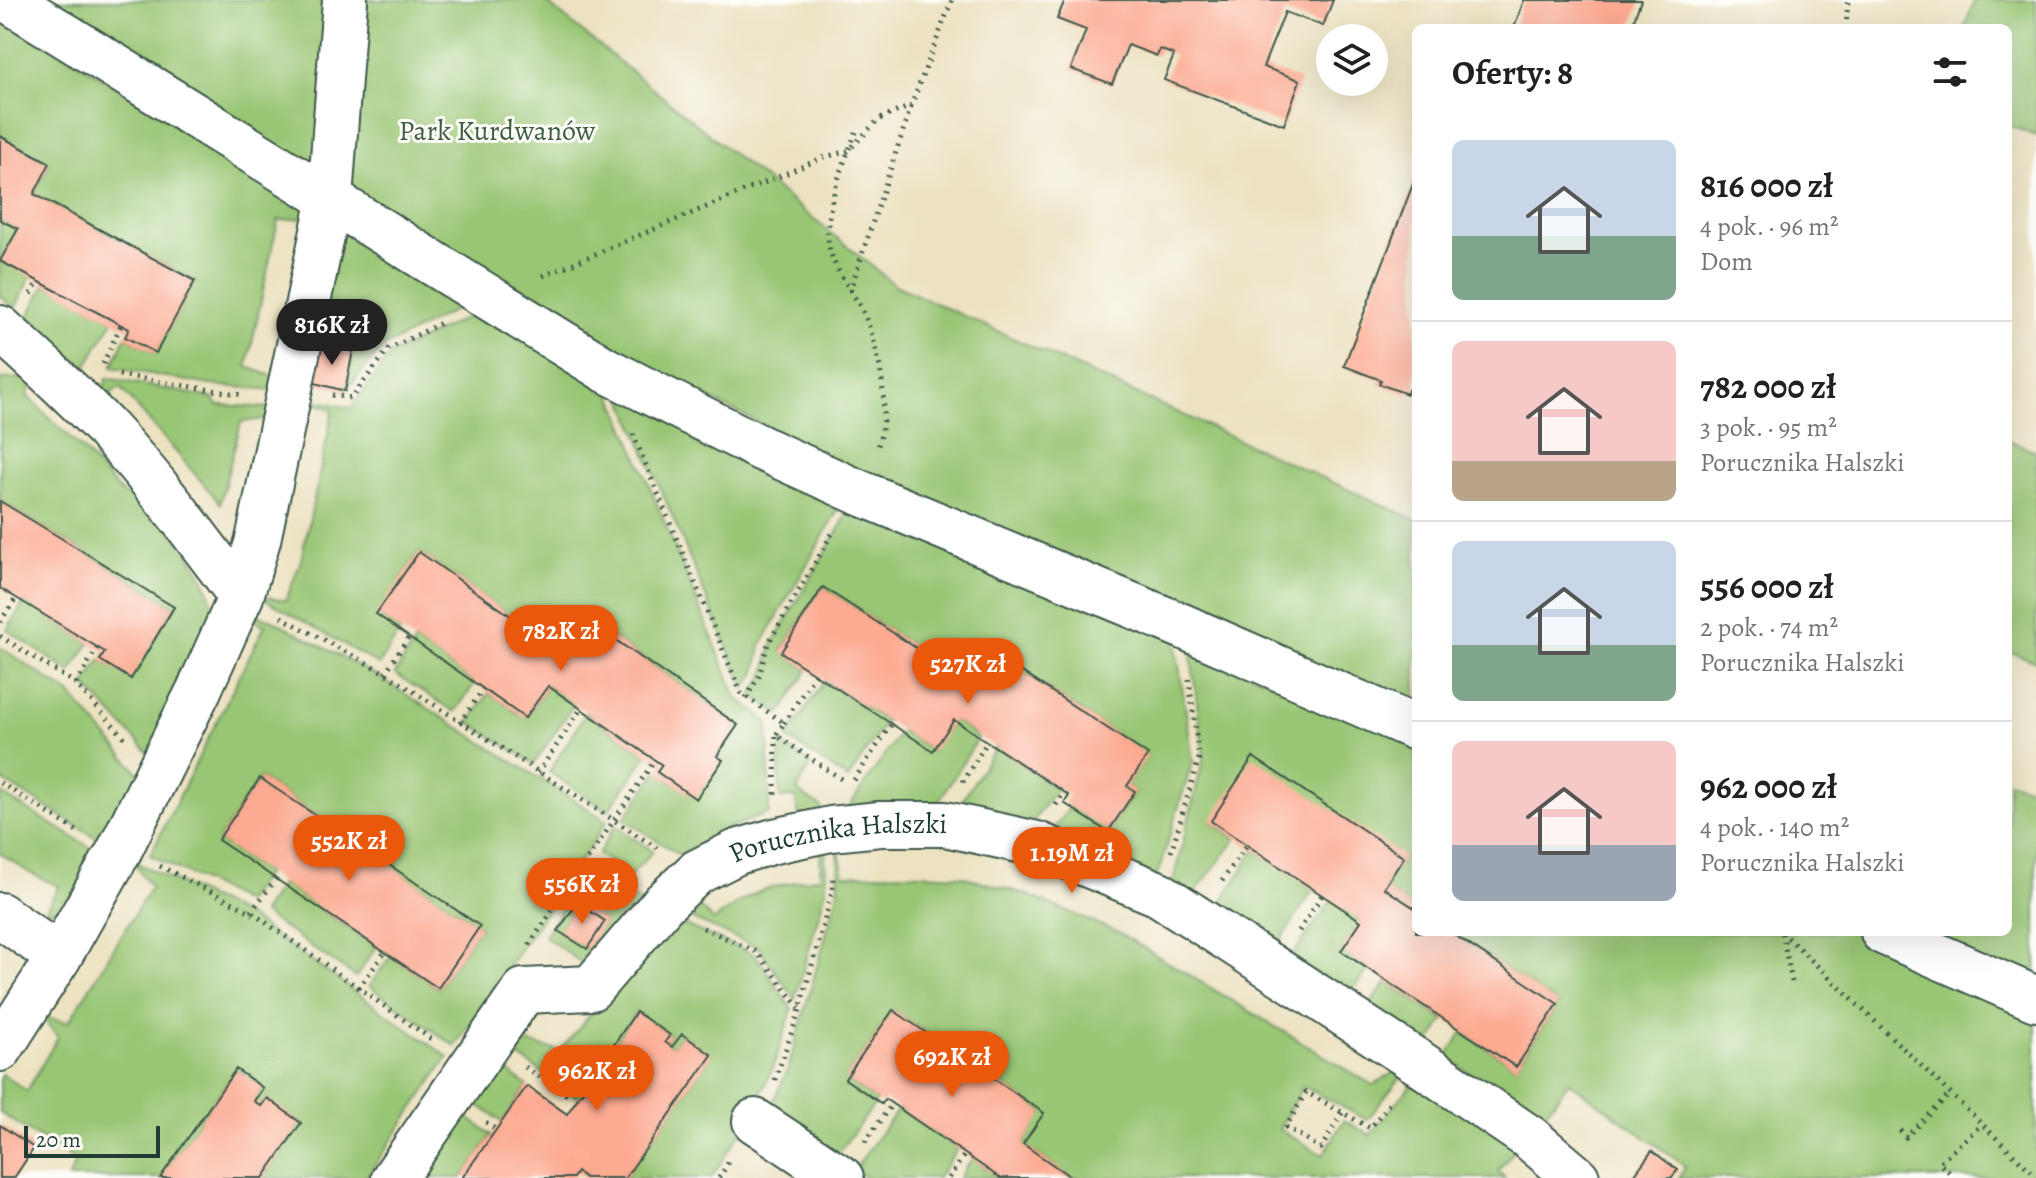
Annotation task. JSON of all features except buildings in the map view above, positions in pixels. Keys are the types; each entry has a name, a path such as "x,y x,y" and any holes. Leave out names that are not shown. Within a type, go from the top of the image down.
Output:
{"street":[{"path":"8,0 606,370 763,449 856,491 1182,626 1412,726"},
{"path":"0,1049 59,957 119,851 241,596 258,540 330,198 345,0"},
{"path":"0,328 108,430 241,596"},
{"name":"Porucznika Halszki","path":"394,1178 524,991 591,988 663,904 697,872 737,852 831,829 880,824 945,824 1037,844 1159,894 1364,1025 1530,1138 1577,1178"},
{"path":"0,915 59,957"},
{"path":"1892,936 2036,999"},
{"path":"755,1121 841,1178"}],"path":[{"path":"850,291 911,106 952,0"},
{"path":"1846,24 1848,0"},
{"path":"290,395 307,391 351,398 389,349 489,299 810,163 848,151 879,119 911,106"},
{"path":"746,698 759,676 768,644 856,491 880,440 884,387 875,344 861,307 839,274 829,245 832,200 856,132"},
{"path":"99,372 121,325"},
{"path":"606,370 741,693 784,723"},
{"path":"50,373 99,372 231,394"},
{"path":"241,596 385,673 697,872"},
{"path":"0,622 16,598"},
{"path":"1159,894 1199,758 1182,626"},
{"path":"0,636 76,684 158,775"},
{"path":"385,673 409,637"},
{"path":"76,684 97,648"},
{"path":"774,841 776,735 815,674"},
{"path":"460,723 483,689"},
{"path":"538,773 581,709"},
{"path":"776,735 851,786 891,725"},
{"path":"613,821 655,760"},
{"path":"0,783 76,831"},
{"path":"719,1178 755,1121 779,1071 800,1009 833,889 831,829"},
{"path":"1221,882 1247,845"},
{"path":"119,851 137,854 251,912 469,1066"},
{"path":"251,912 276,879"},
{"path":"1291,942 1322,895"},
{"path":"663,904 681,918 757,952 800,1009"},
{"path":"1783,936 1792,982"},
{"path":"1786,936 2036,1176"},
{"path":"359,988 385,952"},
{"path":"1342,1113 1321,1148 1286,1127 1306,1092 1370,1128"},
{"path":"1900,1130 1906,1137 1950,1094"},
{"path":"1949,1172 1939,1163 1982,1124"},
{"path":"949,1178 965,1154"}],"green space":[{"name":"Park Kurdwanów","path":"38,0 543,0 895,285 1412,518 1412,709 900,492 568,329"},
{"path":"1975,0 2036,0 2036,136 2012,127 2012,24 1966,24"},
{"path":"0,14 312,209 309,218 278,220 247,367 278,378 274,390 210,385 112,367 125,337 156,353 195,281 34,194 50,163 0,136"},
{"path":"0,220 18,229 1,261 31,276 15,309 0,296"},
{"path":"341,230 466,304 384,347 345,391 357,334 318,324"},
{"path":"45,284 113,320 85,369 27,319"},
{"path":"480,311 610,390 737,698 768,722 769,813 723,830 680,855 624,819 657,772 696,798 722,760 717,756 738,725 592,623 568,656 419,552 377,614 400,631 379,665 258,595 286,600 301,560 333,410 303,398 351,408 391,354"},
{"path":"34,378 27,396 85,452 122,494 145,496 188,554 207,586 212,602 214,618 152,757 85,685 100,660 131,678 174,607 0,501 0,379"},
{"path":"107,378 212,398 218,405 271,408 267,419 241,422 220,503 120,387 99,403"},
{"path":"620,392 842,503 761,645 756,672 745,689"},
{"path":"2012,442 2036,451 2036,662 2012,653"},
{"path":"852,506 1175,639 1193,760 1156,879 1050,833 1070,807 1108,831 1135,792 1127,786 1147,755 997,655 976,687 823,587 781,651 808,670 780,714 752,695 764,676 772,645"},
{"path":"24,602 90,643 70,672 7,630"},
{"path":"251,614 271,619 377,676 607,821 455,1046 369,986 391,956 438,988 480,926 260,778 218,840 267,873 245,902 150,855 265,625 250,619"},
{"path":"415,641 475,683 455,712 395,674"},
{"path":"0,647 69,693 141,776 107,844 0,779"},
{"path":"1190,648 1412,742 1412,906 1384,888 1404,857 1211,821 1236,839 1194,894 1173,882 1204,757"},
{"path":"824,681 886,721 848,779 787,738"},
{"path":"548,686 574,704 534,764 469,722 489,693 525,718"},
{"path":"586,713 647,755 608,811 549,772"},
{"path":"954,720 978,738 933,811 845,813 901,731 932,751"},
{"path":"783,745 811,764 797,791 821,807 820,817 800,819 795,797 780,798 779,750"},
{"path":"996,747 1057,788 1024,834 963,799"},
{"path":"2012,782 2036,790 2036,1178 1679,1178 1685,1166 1569,1082 1539,1122 1446,1057 1463,1032 1516,1067 1558,1004 1456,936 2012,936"},
{"path":"0,793 101,854 65,907 44,913 59,886 30,873 0,853"},
{"path":"615,826 653,851 619,888 644,905 590,969 544,936 587,871 606,884 618,867 598,854","holes":["576,903 605,921 587,949 559,931"]},
{"path":"837,843 844,875 904,873 962,876 1025,894 1117,932 1373,1085 1403,1067 1405,1072 1367,1120 1303,1086 1279,1129 1323,1155 1344,1120 1370,1135 1417,1078 1517,1147 1498,1171 1505,1178 1072,1178 1023,1144 1043,1112 893,1010 845,1079 877,1101 835,1157 769,1111 788,1069 839,889"},
{"path":"820,846 825,847 826,889 795,999 759,948 692,919 683,905 692,900 714,921 741,901 764,890 820,877"},
{"path":"1255,850 1314,889 1279,943 1219,906"},
{"path":"131,860 247,916 448,1057 366,1178 263,1178 301,1123 267,1099 261,1106 254,1101 263,1088 236,1069 160,1178 69,1178 75,1160 0,1113 2,1074 27,1091 58,1037 42,1017 69,1022 151,887"},
{"path":"282,883 376,947 356,977 262,913"},
{"path":"1331,901 1361,921 1341,951 1368,970 1344,1002 1286,964"},
{"path":"670,919 756,955 792,1010 772,1070 745,1126 711,1178 625,1178 711,1056 682,1034 672,1047 665,1042 670,1035 636,1012 578,1098 514,1053 513,1048 528,1043 560,1051"},
{"path":"1387,982 1444,1020 1426,1049 1366,1010"},
{"path":"498,1064 527,1086 502,1122 473,1101"},
{"path":"899,1108 957,1149 938,1178 866,1178 854,1170"},
{"path":"465,1116 492,1135 462,1178 423,1178"},
{"path":"972,1159 999,1177 959,1178"}]}
